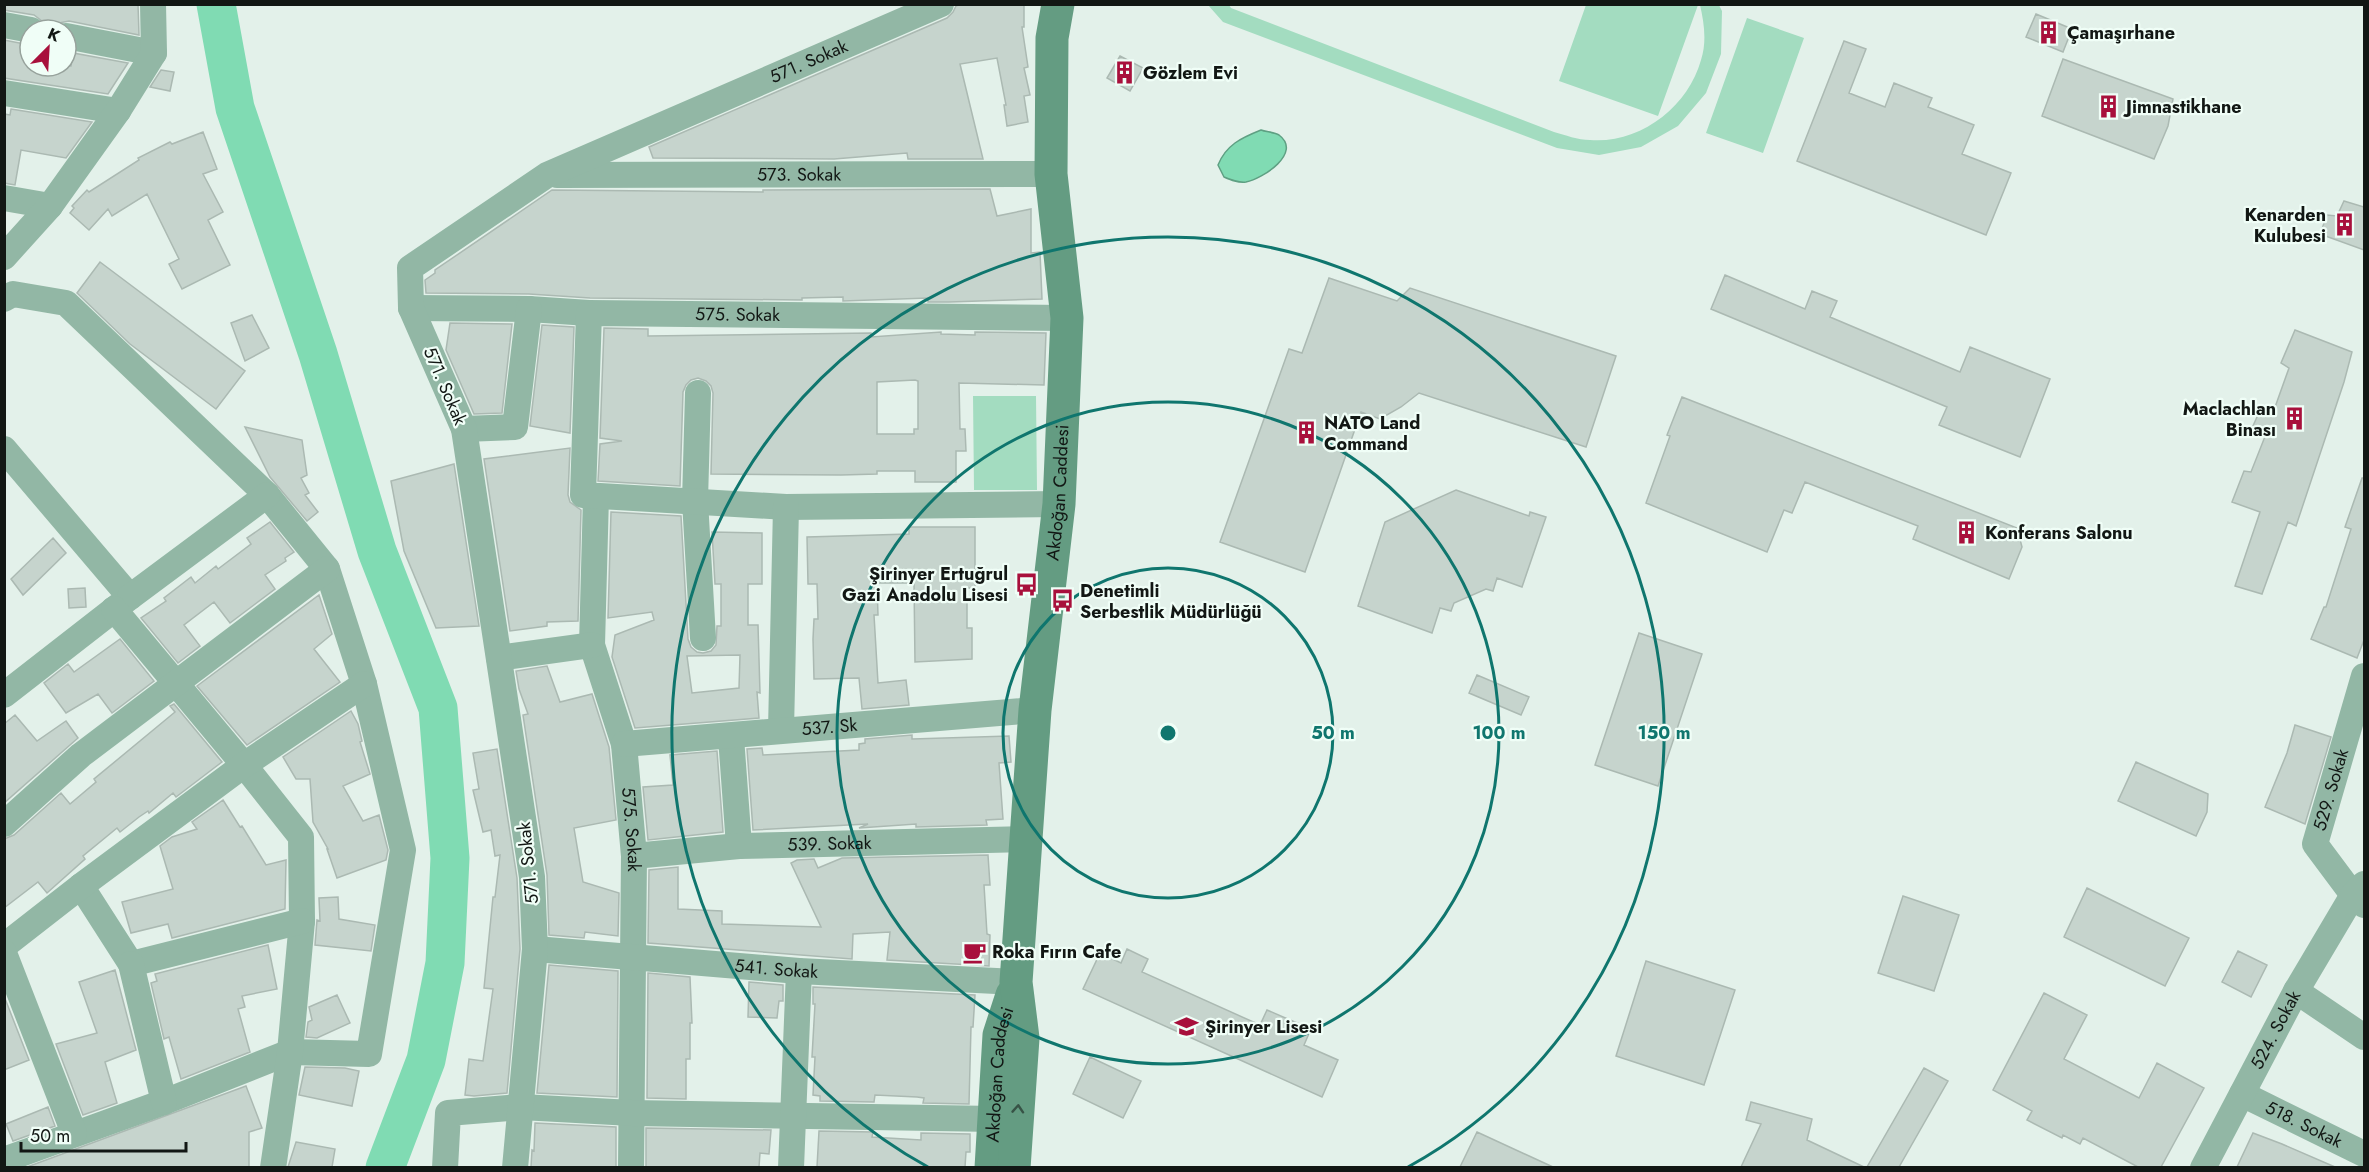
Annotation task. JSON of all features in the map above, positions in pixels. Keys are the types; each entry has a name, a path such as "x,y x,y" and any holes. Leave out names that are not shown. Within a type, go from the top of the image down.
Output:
{"main road":[{"name":"Akdoğan Caddesi","path":"1014,1167 1023,1038 1016,982 1035,710 1059,504 1067,318 1051,174 1052,38 1058,4"},
{"name":"Akdoğan Caddesi","path":"991,1167 999,1035 1016,982"}],"street":[{"path":"4,256 50,206 118,111 154,52 153,4"},
{"name":"571. Sokak","path":"515,1167 536,949 532,877 464,429 411,308 410,268 547,175 940,4"},
{"path":"78,38 154,52"},
{"path":"4,93 118,111"},
{"name":"573. Sokak","path":"547,175 1051,174"},
{"path":"4,198 50,206"},
{"path":"4,299 13,294 66,303 267,495 327,569 364,684 403,850 378,1061 290,1052 164,1102 4,1160"},
{"path":"411,308 530,309 589,313"},
{"path":"464,429 515,427 530,309"},
{"name":"575. Sokak","path":"631,1167 634,856 624,744 592,645 589,313 1067,318"},
{"path":"698,393 695,501 703,638"},
{"path":"4,448 122,603 176,682 301,837 302,921 290,1052 273,1167"},
{"path":"4,695 122,603 267,495"},
{"path":"589,496 786,507 1059,504"},
{"path":"781,730 786,507"},
{"path":"4,824 81,755 327,569"},
{"path":"499,658 592,645"},
{"name":"529. Sokak","path":"2361,895 2315,844 2364,676"},
{"path":"74,1133 8,939 244,765 364,684"},
{"name":"537. Sk","path":"624,744 731,737 781,730 1035,710"},
{"path":"731,737 739,846"},
{"name":"539. Sokak","path":"634,856 739,846 1026,838"},
{"path":"81,886 131,964 164,1102"},
{"name":"524. Sokak","path":"2203,1167 2296,991 2361,895"},
{"path":"131,964 302,921"},
{"name":"541. Sokak","path":"536,949 799,970 1016,982"},
{"path":"791,1167 799,970"},
{"path":"2296,991 2364,1037"},
{"name":"518. Sokak","path":"2242,1094 2364,1154"},
{"path":"445,1167 448,1113 521,1107 632,1113 995,1119"}],"shaded area":[{"path":"1208,5 1229,5 1231,8 1554,132 1585,140 1609,140 1644,129 1673,107 1685,93 1695,77 1703,53 1704,32 1700,5 1719,5 1722,11 1721,54 1706,93 1678,126 1641,147 1599,155 1557,148 1223,22"},
{"path":"1586,5 1698,5 1658,116 1559,81"},
{"path":"1747,18 1804,38 1763,153 1706,133"},
{"path":"1261,130 1279,135 1285,142 1286,150 1278,164 1270,171 1246,182 1224,177 1218,165 1225,152 1241,139"},
{"path":"973,396 1036,396 1037,490 974,490"}],"building":[{"path":"4,4 138,4 139,35 78,23 78,18 38,18 34,15 4,10"},
{"path":"960,4 1024,4 1024,27 1022,27 1028,67 1024,68 1030,95 1024,96 1028,122 1007,126 1004,105 1006,105 997,58 960,64 983,159 908,159 907,153 834,159 653,158 649,147 947,18"},
{"name":"Çamaşırhane","path":"2036,14 2072,29 2063,52 2026,37"},
{"path":"4,40 18,43 18,78 78,78 78,54 128,63 108,94 4,78"},
{"path":"1844,41 1866,49 1849,93 1885,107 1894,83 1932,98 1928,107 1974,125 1962,154 2011,173 1986,235 1797,161"},
{"name":"Gözlem Evi","path":"1120,56 1143,68 1130,91 1107,78"},
{"name":"Jimnastikhane","path":"2063,59 2173,99 2168,126 2154,159 2042,116"},
{"path":"161,70 174,72 170,91 150,87"},
{"path":"11,109 92,122 66,158 21,150 15,185 4,183 4,114 10,115"},
{"path":"203,132 217,169 203,174 223,212 208,220 230,265 182,289 169,264 179,259 147,194 112,216 108,209 89,230 70,213 74,208 72,206 87,190 89,192 139,160 138,158 170,142 172,144"},
{"path":"990,189 997,216 1031,209 1031,253 1040,252 1042,299 928,302 928,298 843,301 843,297 802,298 802,300 590,298 529,294 426,293 425,280 435,273 435,270 552,190 763,192 763,190"},
{"name":"Kenarden Kulubesi","path":"2344,201 2364,207 2364,250 2320,234 2327,215 2337,216"},
{"path":"100,262 245,371 216,409 130,344 77,293"},
{"path":"1725,275 1805,309 1812,291 1837,301 1830,317 1960,372 1970,347 2050,379 2020,457 1939,425 1947,407 1711,309"},
{"name":"NATO Land Command","path":"1329,278 1397,301 1410,288 1616,356 1586,447 1419,393 1380,419 1361,412 1305,572 1220,542 1289,349 1302,353"},
{"path":"252,315 269,348 245,361 231,323"},
{"path":"450,323 512,324 502,413 474,414 446,350"},
{"path":"542,325 574,327 570,433 530,426"},
{"path":"604,328 648,329 648,336 871,333 871,337 941,332 941,334 975,335 975,332 1046,333 1044,385 959,383 960,429 965,429 966,451 956,451 956,482 915,482 915,471 877,471 877,474 841,475 711,474 713,393 706,381 698,378 691,380 683,392 680,486 598,481 600,444 622,441 600,438","holes":["918,381 918,429 914,429 914,434 877,434 877,382"]},
{"name":"Maclachlan Binası","path":"2295,330 2352,352 2296,526 2288,522 2262,594 2235,586 2260,512 2232,502 2244,471 2251,472 2266,434 2252,428 2262,406 2274,410 2289,368 2281,363"},
{"path":"1682,397 2017,528 2022,547 2009,579 1913,539 1918,526 1805,482 1792,513 1784,510 1767,552 1646,503 1670,436 1667,435"},
{"path":"245,427 302,440 307,475 301,478 309,493 305,495 318,512 307,521 270,477"},
{"path":"570,448 568,495 570,502 581,510 578,621 547,622 547,626 510,631 484,459"},
{"path":"454,464 479,626 436,628 404,551 391,481"},
{"path":"2362,478 2364,478 2364,640 2357,658 2311,639 2324,607 2326,607 2351,529 2345,527"},
{"path":"1456,490 1529,516 1530,512 1546,517 1522,587 1497,578 1493,591 1486,589 1454,603 1451,611 1440,608 1432,633 1358,606 1385,522"},
{"path":"611,512 681,516 688,639 691,647 703,653 711,651 716,645 717,626 721,626 721,584 715,584 712,532 762,533 762,584 748,584 748,625 758,625 759,718 635,728 612,657 615,635 654,620 652,612 608,618","holes":["740,655 739,688 692,693 687,656"]},
{"path":"270,522 294,552 285,558 286,561 265,575 275,589 230,623 214,602 184,625 200,646 178,663 141,618 166,601 164,598 191,577 195,583 216,566 218,569 251,544 247,538"},
{"path":"909,527 975,527 975,588 967,588 967,628 972,628 972,659 915,662 914,583 877,583 878,615 874,615 878,683 906,680 909,705 862,709 859,678 814,679 813,639 814,619 818,619 817,584 808,584 807,537 909,534"},
{"path":"53,538 66,553 23,595 11,579"},
{"path":"85,588 86,607 69,608 68,589"},
{"path":"319,595 332,634 314,649 340,682 247,745 197,686"},
{"path":"1639,633 1702,654 1658,786 1595,765"},
{"path":"120,639 154,681 112,713 98,694 66,713 44,683 68,664 74,672"},
{"path":"547,666 560,702 592,694 609,747 616,820 574,828 583,882 619,893 618,936 585,932 584,938 549,935 547,875 523,715 528,714 519,689 516,671"},
{"path":"1477,675 1529,697 1521,715 1469,693"},
{"path":"174,704 222,762 176,797 173,793 149,813 148,811 120,832 117,828 83,856 85,859 47,893 38,882 4,908 4,839 14,835 61,793 70,804 96,782 94,779 175,712 170,706"},
{"path":"351,711 358,724 362,741 360,742 370,774 343,786 363,821 379,815 388,850 386,860 337,878 328,849 313,822 310,779 296,779 283,757"},
{"path":"15,715 37,741 66,721 78,738 4,803 4,724"},
{"path":"2295,725 2331,737 2305,824 2265,807 2287,753"},
{"path":"912,735 912,739 1009,736 1011,762 999,763 1003,819 986,820 987,825 916,827 916,824 859,828 868,824 753,830 747,749 762,748 763,755 859,750 859,744 865,743 865,739"},
{"path":"497,749 517,878 520,949 507,1093 474,1096 465,1095 469,1059 483,1061 493,989 484,988 493,897 495,897 500,855 495,856 491,830 483,832 473,790 479,789 473,753"},
{"path":"717,751 723,832 648,840 643,787 673,785 670,755"},
{"path":"2136,762 2208,794 2207,812 2196,836 2118,801"},
{"path":"223,800 266,865 286,860 285,909 172,938 168,924 131,933 122,902 173,889 160,846 172,837 197,829 192,822"},
{"path":"988,855 990,885 984,885 987,934 990,935 989,966 887,960 890,932 853,934 852,959 648,943 649,870 678,867 678,909 722,911 722,924 821,927 791,863 797,860 814,859 818,868 842,858"},
{"path":"2087,888 2189,938 2165,986 2064,937"},
{"path":"1903,896 1959,915 1934,991 1878,973"},
{"path":"338,897 339,919 375,925 371,951 315,945 317,920 320,921 319,898"},
{"path":"268,945 277,989 242,996 245,1007 238,1009 250,1052 181,1079 169,1037 164,1039 151,983 157,981 155,974"},
{"path":"1127,949 1148,959 1142,972 1260,1025 1267,1010 1311,1029 1304,1045 1338,1060 1322,1097 1083,989 1100,953 1121,963"},
{"path":"2238,951 2267,965 2251,997 2222,982"},
{"path":"1646,961 1735,990 1704,1085 1616,1056"},
{"path":"549,965 618,971 617,1097 537,1093"},
{"path":"115,970 136,1050 105,1062 117,1103 83,1115 56,1044 97,1033 79,982"},
{"path":"648,973 690,977 692,1023 690,1023 690,1059 686,1059 686,1099 647,1098"},
{"path":"749,982 783,985 783,1001 779,1001 777,1018 748,1017"},
{"path":"813,987 975,995 973,1027 971,1027 969,1104 923,1103 924,1098 875,1095 874,1102 820,1101 820,1096 813,1095 815,1057 812,1057 815,1004 813,1004"},
{"path":"2044,993 2087,1015 2064,1059 2139,1098 2157,1063 2204,1088 2161,1167 2138,1167 2083,1138 2080,1144 2063,1135 2062,1138 2027,1120 2032,1111 1993,1090"},
{"path":"337,995 350,1023 317,1038 306,1037 308,1022 312,1020 309,1007"},
{"path":"4,996 29,1060 4,1070"},
{"path":"1090,1057 1141,1081 1123,1118 1073,1094"},
{"path":"305,1067 345,1068 359,1071 352,1106 299,1095"},
{"path":"1924,1068 1948,1081 1899,1167 1867,1167"},
{"path":"246,1086 262,1128 249,1132 249,1167 27,1167"},
{"path":"1751,1102 1812,1119 1807,1140 1864,1167 1741,1167 1761,1124 1746,1120"},
{"path":"48,1107 55,1126 13,1141 6,1124"},
{"path":"535,1123 616,1127 616,1167 531,1167"},
{"path":"646,1128 771,1130 769,1154 760,1153 759,1167 646,1167"},
{"path":"819,1131 873,1132 872,1137 921,1140 921,1133 970,1134 970,1152 966,1152 965,1167 817,1167"},
{"path":"1477,1132 1553,1167 1460,1167"},
{"path":"2253,1133 2282,1144 2335,1167 2237,1167"},
{"path":"296,1142 335,1149 332,1167 288,1167"}],"waterway":[{"path":"216,4 235,108 318,354 377,551 438,708 450,858 445,963 426,1060 385,1168"}],"place":[{"name":"Çamaşırhane","path":"2049,33"},
{"name":"Gözlem Evi","path":"1125,73"},
{"name":"Jimnastikhane","path":"2108,107"},
{"name":"Kenarden Kulubesi","path":"2344,225"},
{"name":"Maclachlan Binası","path":"2294,419"},
{"name":"NATO Land Command","path":"1306,433"},
{"name":"Konferans Salonu","path":"1967,533"},
{"name":"Şirinyer Ertuğrul Gazi Anadolu Lisesi","path":"1026,584"},
{"name":"Denetimli Serbestlik Müdürlüğü","path":"1062,601"},
{"name":"Roka Fırın Cafe","path":"974,952"},
{"name":"Şirinyer Lisesi","path":"1187,1027"}]}
